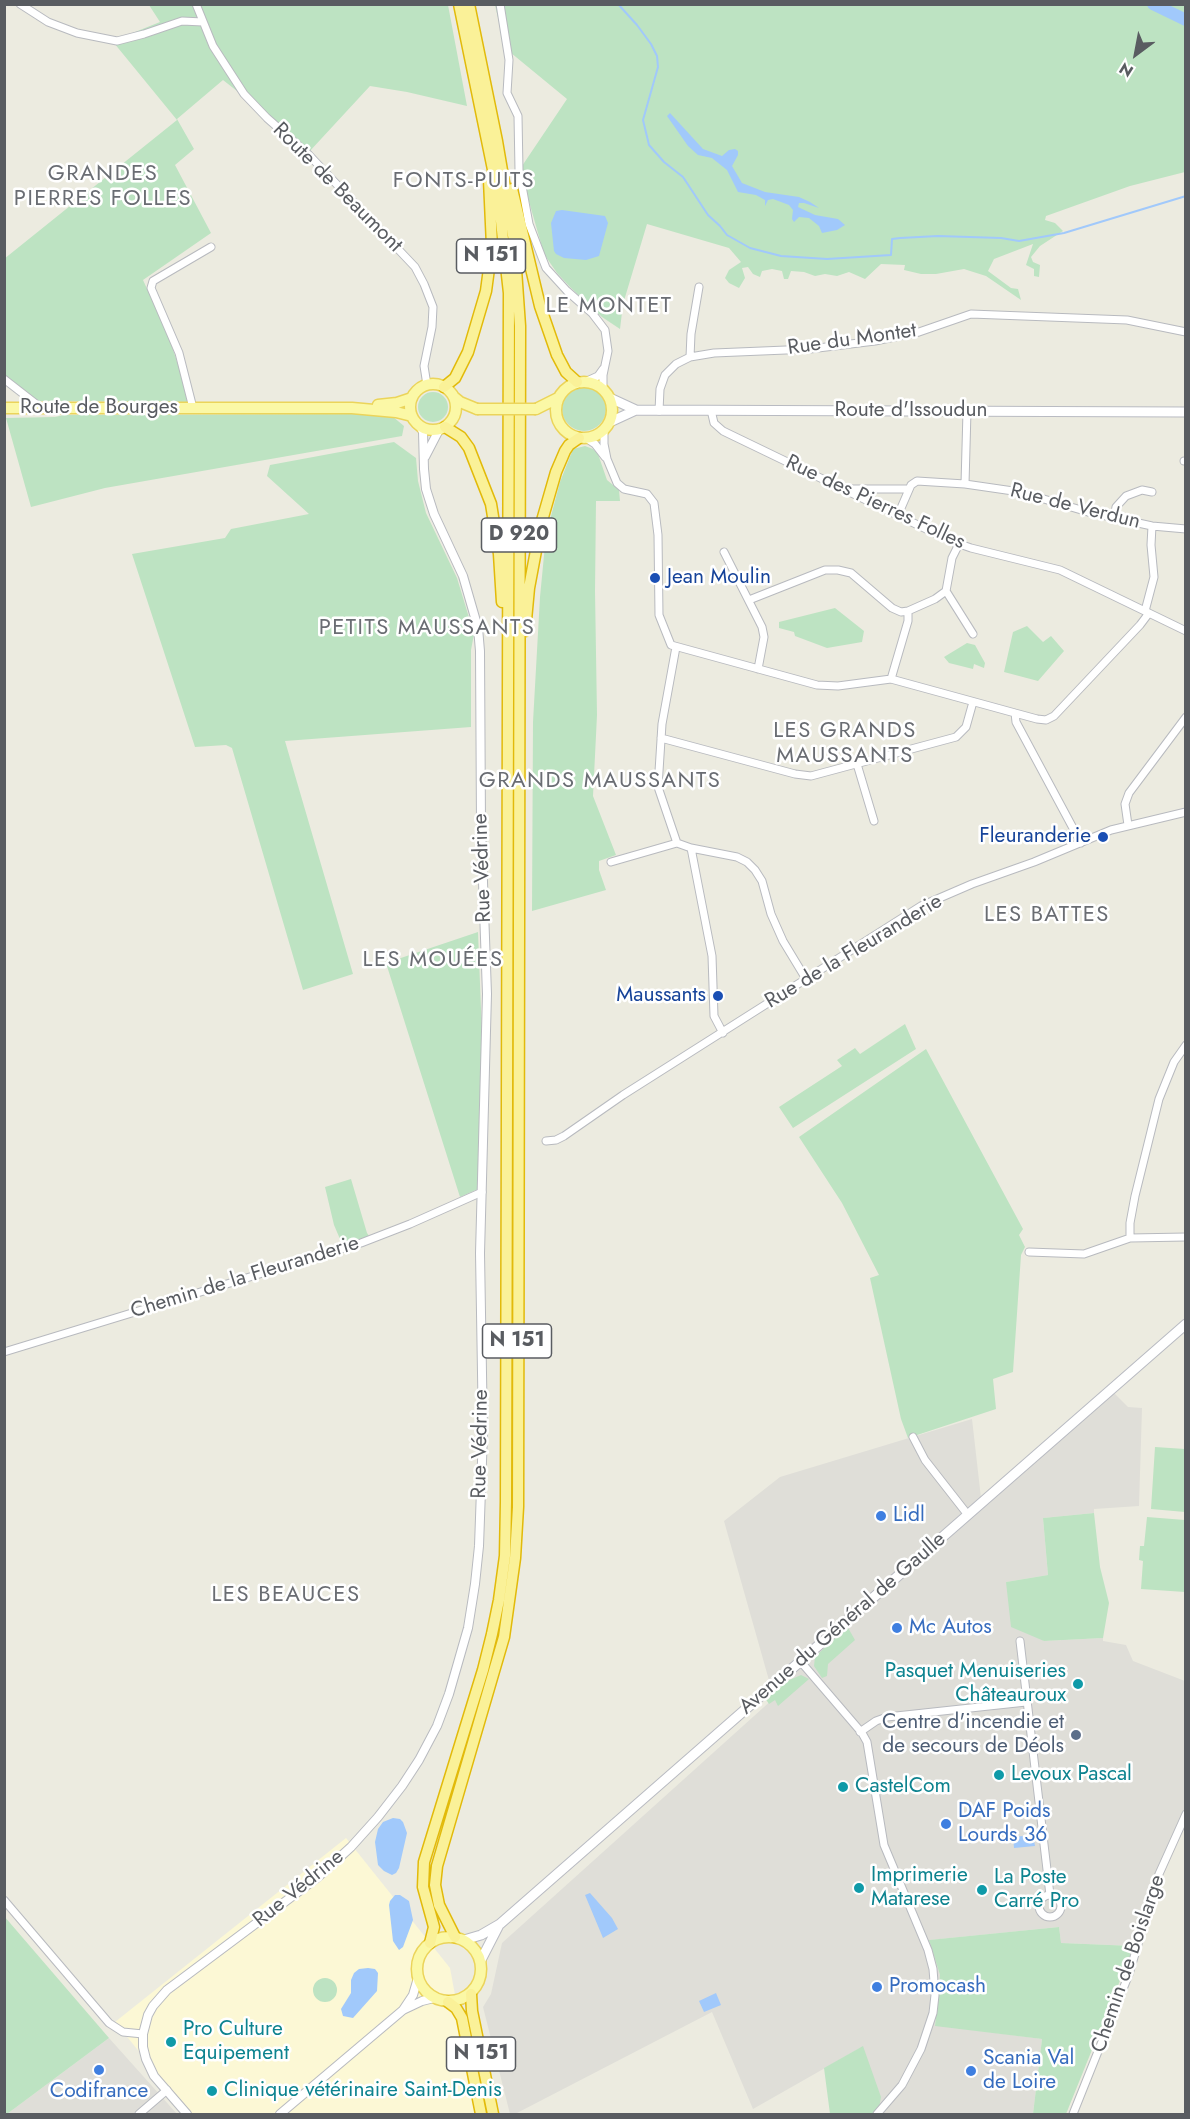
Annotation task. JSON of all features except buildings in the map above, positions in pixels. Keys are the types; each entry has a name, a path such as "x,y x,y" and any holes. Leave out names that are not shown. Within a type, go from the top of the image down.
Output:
{"highway":[{"name":"D 920","path":"459,4 498,194 509,293 508,658"},
{"name":"D 920","path":"469,4 497,141 514,241 520,326 519,730"},
{"name":"N 151","path":"444,387 455,378 468,352 483,302 489,271 492,246 490,182 482,137 482,114"},
{"name":"D 920","path":"497,141 511,181 540,306 557,355 566,372 582,382"},
{"name":"D 920","path":"446,425 461,437 469,448 491,504 497,534 503,627 508,658"},
{"name":"N 151","path":"459,1939 439,1905 435,1886 437,1866 504,1637 515,1558 518,1507 519,730 523,708 525,636 534,556 556,472 567,448 582,438"},
{"name":"N 151","path":"430,1943 434,1927 423,1887 424,1862 483,1670 499,1600 505,1556 508,658"},
{"name":"N 151","path":"471,1994 471,2007 493,2115"},
{"name":"N 151","path":"448,2002 456,2008 462,2018 481,2115"}],"main road":[{"path":"582,382 607,394 612,410 607,425 596,435 582,438 562,428 558,420 556,405 558,398 566,388 582,382"},
{"path":"477,409 446,425 428,430 420,426 412,416 411,410 412,398 416,392 427,385 444,387 460,402 477,409 536,409 558,398"},
{"name":"Route d'Issoudun","path":"607,394 640,410 659,411 1185,412"},
{"path":"446,425 456,404 454,397"},
{"path":"352,408 397,403 412,398"},
{"name":"Route de Bourges","path":"4,408 192,408"},
{"path":"192,408 352,408 396,412 412,416"},
{"path":"536,409 558,420"},
{"name":"Route d'Issoudun","path":"607,425 640,410"},
{"name":"Avenue du Général de Gaulle","path":"459,1939 481,1935 500,1924 1185,1324"},
{"name":"Avenue du Général de Gaulle","path":"481,1960 500,1924"},
{"path":"446,1937 459,1939 477,1952 481,1960 481,1979 471,1994 463,1999 448,2002 434,1998 427,1993 418,1978 420,1955 430,1943 446,1937"}],"street":[{"path":"20,4 48,22 77,33 117,40 144,34 182,21 203,22"},
{"name":"Route de Beaumont","path":"196,4 213,46 244,94 309,155 415,267 433,307 432,327 424,366 427,385"},
{"path":"500,4 509,60 507,93 518,116 519,170 529,224 546,268 602,325 607,341 607,394"},
{"path":"192,408 179,353 151,288 153,281 211,247"},
{"path":"690,357 691,334 699,287"},
{"name":"Rue du Montet","path":"659,411 660,389 665,375 676,364 690,357 714,353 810,349 875,341 919,332 971,314 1126,320 1185,332"},
{"path":"582,382 600,374 606,364"},
{"path":"4,380 41,408"},
{"name":"Rue des Pierres Folles","path":"711,410 714,423 723,431 959,544 1060,570 1185,631"},
{"path":"964,484 968,411"},
{"name":"Rue Védrine","path":"425,457 446,425"},
{"path":"607,425 604,444 612,475 618,485 624,489 646,494 654,503 657,529 659,615 674,646 661,738 658,791 677,843"},
{"name":"Rue Védrine","path":"187,2115 154,2076 146,2059 143,2034 153,2006 168,1990 318,1877 378,1817 419,1760 437,1726 459,1664 468,1628 479,1546 483,1433 480,1253 487,994 481,826 480,651 478,628 463,576 434,513 426,489 423,432 420,426"},
{"path":"582,438 597,446 607,459"},
{"name":"Rue de Verdun","path":"843,489 909,489 912,483 917,481 964,484 1020,492 1152,526 1185,529"},
{"path":"897,515 909,489"},
{"path":"1114,518 1116,507 1126,496 1145,490 1152,492"},
{"path":"674,646 817,684 838,686 891,679 1046,720 1054,716 1140,625 1147,612 1154,576 1152,526"},
{"path":"959,544 952,558 946,591 973,634"},
{"path":"724,552 762,627 764,637 758,669"},
{"path":"749,600 825,570 851,573 896,610 908,611 935,599 946,591"},
{"path":"891,679 908,621 908,611"},
{"path":"661,738 802,776 817,775 956,737 966,727 973,702"},
{"path":"1015,713 1016,722 1080,843"},
{"path":"1128,825 1125,804 1129,793 1185,717"},
{"path":"857,764 874,821"},
{"name":"Rue de la Fleuranderie","path":"546,1141 564,1136 623,1095 921,906 972,884 1128,825 1185,812"},
{"path":"611,862 677,843 736,857 747,862 762,881 771,914 783,941 806,979"},
{"path":"691,848 712,956 714,1016 723,1033"},
{"path":"1130,1238 1135,1196 1159,1099 1174,1062 1185,1046"},
{"name":"Chemin de la Fleuranderie","path":"4,1352 361,1243 482,1192"},
{"path":"1029,1252 1084,1254 1130,1238 1185,1237"},
{"path":"913,1437 925,1460 968,1515"},
{"path":"1020,1641 1050,1895"},
{"path":"801,1662 860,1732 869,1748 884,1845 928,1950 933,1969 935,1986 931,2020 918,2058 902,2085 877,2115"},
{"path":"860,1732 876,1721 887,1717 1026,1702"},
{"name":"Chemin de Boislarge","path":"1073,2115 1129,1974 1159,1874 1185,1814"},
{"path":"4,1900 109,2024 123,2032 143,2034"},
{"path":"403,2010 418,1978"},
{"path":"280,2115 403,2010 434,1998"},
{"path":"139,2115 166,2090"}],"shaded area":[{"path":"1112,1391 1128,1407 1142,1408 1139,1506 1094,1509 1094,1513 1043,1518 1048,1575 1006,1582 1044,1641 1103,1638 1103,1641 1126,1645 1133,1661 1185,1681 1185,1823 1134,1946 1061,1943 1059,1927 930,1940 940,1975 935,2025 1042,2039 1033,2114 878,2114 862,2047 753,2109 712,2012 515,2114 510,2114 483,2007 491,1994 502,1943 774,1698 724,1521 780,1477 972,1419 981,1498"},
{"path":"346,1838 450,1968 477,2114 190,2114 115,2022"},
{"path":"109,2038 177,2114 7,2114"}],"green space":[{"path":"149,5 448,5 467,106 370,86 309,152 270,117 223,80 177,119 194,149 175,165 211,233 143,280 169,337 190,402 37,401 5,376 4,259 177,120 114,43 160,22"},
{"path":"495,5 1185,5 1185,172 1130,186 1046,216 1045,220 1055,223 1063,231 1040,246 1031,257 1033,262 1040,265 1039,277 1034,276 1034,269 1026,265 1033,244 994,259 988,271 1011,288 1018,289 1021,300 986,276 964,269 921,274 904,270 905,265 881,264 865,279 849,272 837,276 825,274 815,276 791,271 788,279 784,279 782,271 772,269 762,271 760,277 753,274 748,267 742,268 745,278 739,288 725,278 729,270 741,262 729,248 647,224 623,304 620,329 602,317 571,288 544,254 526,191 522,166 567,99 505,48"},
{"path":"584,387 599,394 606,409 599,424 584,431 569,424 562,409 569,394"},
{"path":"433,392 444,396 448,407 444,418 433,422 422,418 418,407 422,396"},
{"path":"355,414 392,416 404,426 402,436 105,488 31,507 6,418 64,415"},
{"path":"394,442 416,458 418,481 426,513 457,578 474,634 471,650 471,727 285,741 353,974 303,990 232,748 226,745 195,747 132,554 225,538 231,529 309,514 267,476 270,465"},
{"path":"585,446 598,454 607,480 619,490 620,501 596,501 597,715 593,796 616,855 599,861 599,870 606,890 532,911 533,722 546,535 560,482 573,449"},
{"path":"835,608 864,631 862,642 827,648 795,636 794,632 779,628 779,622"},
{"path":"1027,626 1043,642 1051,636 1064,651 1038,681 1004,672 1013,632"},
{"path":"967,643 975,645 985,663 984,668 974,664 973,669 949,663 944,657"},
{"path":"478,932 482,1035 478,1189 460,1197 386,963"},
{"path":"905,1024 916,1049 793,1128 779,1107 842,1066 837,1060 855,1048 860,1054"},
{"path":"926,1049 1023,1229 1019,1235 1025,1247 1021,1255 1013,1372 993,1379 996,1409 908,1438 901,1419 870,1278 879,1275 842,1203 799,1137"},
{"path":"351,1179 370,1237 343,1246 334,1225 325,1187"},
{"path":"1155,1447 1185,1449 1185,1512 1151,1509"},
{"path":"1094,1513 1100,1567 1109,1603 1103,1638 1044,1641 1011,1627 1006,1582 1048,1575 1043,1518"},
{"path":"1147,1517 1185,1520 1185,1592 1141,1589 1143,1561 1139,1560 1140,1546 1144,1546"},
{"path":"847,1626 855,1640 828,1664 827,1676 822,1678 814,1666 815,1657"},
{"path":"801,1675 809,1679 778,1706 775,1700 769,1704 765,1698 785,1682"},
{"path":"4,1916 109,2038 7,2114 4,2114"},
{"path":"1059,1927 1061,1943 1134,1946 1066,2114 1033,2114 1042,2039 935,2026 940,1975 929,1940"},
{"path":"325,1978 330,1979 336,1985 336,1995 330,2001 325,2002 320,2001 314,1995 313,1990 314,1985 320,1979"},
{"path":"863,2046 881,2097 878,2114 830,2114 824,2068"}],"water":[{"path":"670,113 703,149 722,156 729,150 738,151 732,166 742,183 765,192 799,197 819,208 804,203 799,203 798,207 815,215 838,219 845,225 837,230 822,233 819,226 809,218 799,217 794,222 793,210 789,205 773,199 768,200 765,206 765,200 756,195 738,192 727,170 712,158 698,155 688,146 667,116"},
{"path":"556,211 605,216 608,223 599,256 586,260 564,258 556,254 551,223"},
{"path":"393,1818 403,1822 407,1833 399,1868 392,1875 378,1865 375,1842 378,1829 383,1822"},
{"path":"1033,1835 1035,1846 1014,1848 1013,1837"},
{"path":"590,1893 612,1918 618,1929 603,1938 585,1895"},
{"path":"395,1895 400,1895 409,1901 413,1920 403,1947 399,1950 393,1941 389,1905"},
{"path":"359,1969 375,1969 378,1973 377,1991 353,2018 343,2016 341,2009 351,1993 351,1980 354,1973"},
{"path":"716,1993 721,2005 704,2012 699,2001"}],"waterway":[{"path":"618,4 637,25 657,56 658,67 643,120 649,145 664,162 683,177 708,215 727,235 750,248 781,256 827,259 891,255 892,239 900,238 938,236 1001,238 1019,241 1064,233 1186,196"},
{"path":"1153,4 1186,20"}],"place":[{"name":"Jean Moulin","path":"655,578"},
{"name":"Fleuranderie","path":"1103,837"},
{"name":"Maussants","path":"718,996"},
{"name":"Lidl","path":"881,1516"},
{"name":"Mc Autos","path":"897,1628"},
{"name":"Pasquet Menuiseries Châteauroux","path":"1078,1684"},
{"name":"Centre d'incendie et de secours de Déols","path":"1076,1735"},
{"name":"Levoux Pascal","path":"999,1775"},
{"name":"CastelCom","path":"843,1787"},
{"name":"DAF Poids Lourds 36","path":"946,1824"},
{"name":"Imprimerie Matarese","path":"859,1888"},
{"name":"La Poste Carré Pro","path":"982,1890"},
{"name":"Promocash","path":"877,1987"},
{"name":"Pro Culture Equipement","path":"171,2042"},
{"name":"Codifrance","path":"99,2070"},
{"name":"Scania Val de Loire","path":"971,2071"},
{"name":"Clinique vétérinaire Saint-Denis","path":"212,2091"}],"district":[{"name":"FONTS-PUITS","path":"464,182"},
{"name":"GRANDES PIERRES FOLLES","path":"103,188"},
{"name":"LE MONTET","path":"609,307"},
{"name":"PETITS MAUSSANTS","path":"427,629"},
{"name":"LES GRANDS MAUSSANTS","path":"845,744"},
{"name":"GRANDS MAUSSANTS","path":"600,782"},
{"name":"LES BATTES","path":"1047,916"},
{"name":"LES MOUÉES","path":"433,961"},
{"name":"LES BEAUCES","path":"286,1596"}]}
